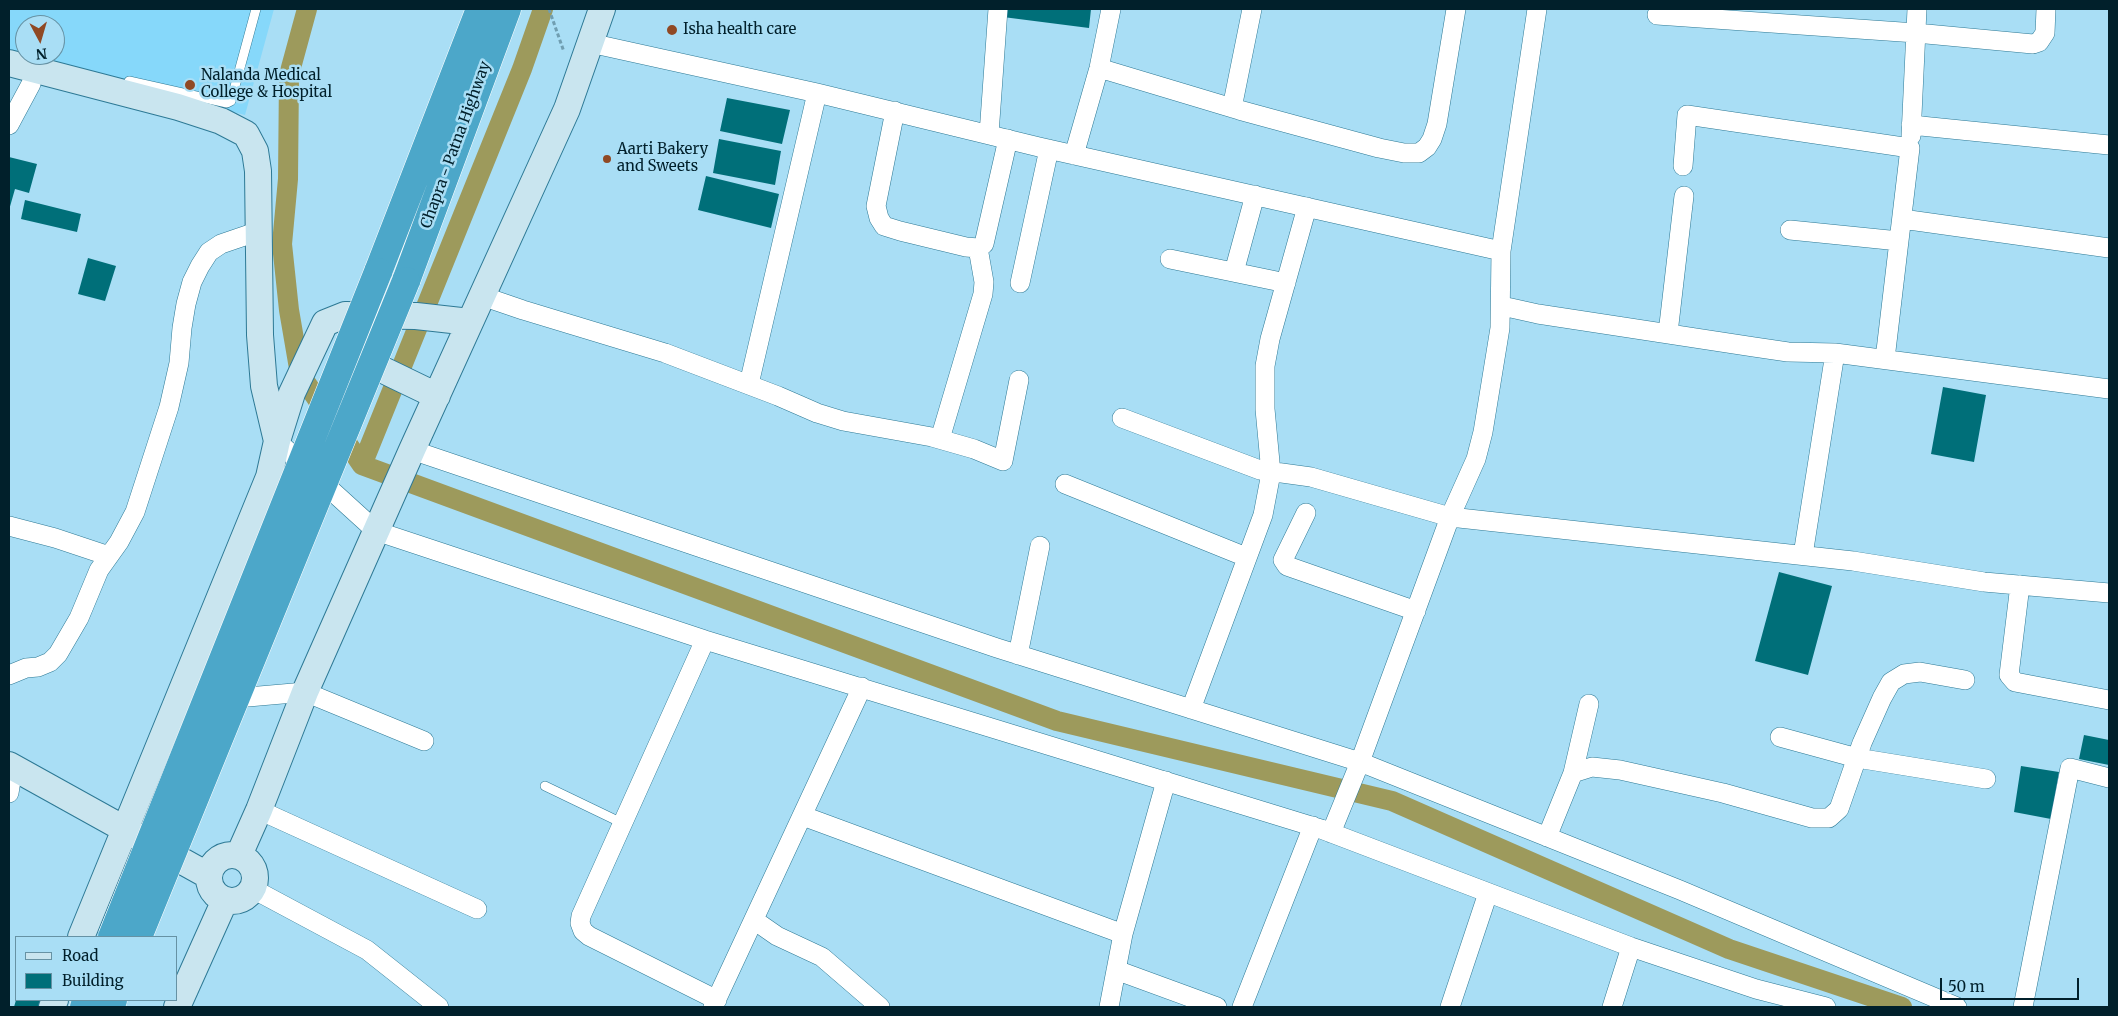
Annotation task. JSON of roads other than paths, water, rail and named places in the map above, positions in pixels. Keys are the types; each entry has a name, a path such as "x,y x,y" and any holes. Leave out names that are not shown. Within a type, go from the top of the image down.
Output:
{"highway":[{"name":"Chapra - Patna Highway","path":"112,936 381,264 480,9"},
{"name":"Chapra - Patna Highway","path":"138,936 408,274 507,9"},
{"path":"381,264 408,274"}],"street":[{"path":"239,855 259,810 305,692 437,396 459,321 482,296 567,110 602,9"},
{"path":"989,134 998,9"},
{"path":"1074,155 1099,68 1111,9"},
{"path":"1232,108 1252,9"},
{"path":"1099,68 1232,108 1378,148 1404,153 1419,153 1427,147 1436,124 1456,9"},
{"path":"1331,832 1358,766 1450,517 1470,473 1484,432 1500,328 1502,306 1501,251 1536,9"},
{"path":"1886,359 1910,148 1917,9"},
{"path":"1657,15 1916,32 2033,44 2039,42 2045,32 2046,9"},
{"path":"590,42 895,111 1074,155 1501,251"},
{"path":"9,63 58,71 221,121 246,134 255,151 260,201 260,335 264,386 281,445 380,521 705,640 1313,826 1631,947 1764,991 1826,1007"},
{"path":"9,125 20,81 130,111 255,151"},
{"path":"749,384 817,93"},
{"path":"895,111 878,192 876,206 879,218 884,226 966,248 978,248 984,244 1008,139"},
{"path":"1683,166 1686,115 1910,148"},
{"path":"1911,125 2109,145"},
{"path":"1020,283 1048,149"},
{"path":"1234,272 1254,195"},
{"path":"1668,333 1684,196"},
{"path":"1191,709 1263,515 1271,473 1265,409 1265,366 1270,339 1307,207"},
{"path":"1902,219 2109,248"},
{"path":"1790,230 1899,241"},
{"path":"9,674 26,668 38,667 50,662 58,654 78,618 99,570 136,512 169,408 179,362 182,328 192,282 209,252 221,244 259,231"},
{"path":"940,439 983,294 984,282 978,248"},
{"path":"1170,259 1286,283"},
{"path":"482,296 665,353 843,422 940,439 1003,460 1019,380"},
{"path":"1502,306 1538,314 1788,352 1835,353 2109,389"},
{"path":"81,936 269,477 325,323 345,315 416,316 459,321"},
{"path":"303,384 329,344 437,396"},
{"path":"1803,555 1835,353"},
{"path":"1122,418 1271,473 1311,477 1450,517 1853,561 1984,582 2109,593"},
{"path":"410,455 1018,655 1191,709 1358,766 1547,837 1680,890 1957,1007"},
{"path":"1065,484 1246,557"},
{"path":"1306,513 1283,560 1287,566 1416,611"},
{"path":"9,526 55,538 109,556"},
{"path":"1018,655 1040,546"},
{"path":"2020,586 2009,675 2014,682 2109,700"},
{"path":"705,640 622,823 581,916 580,923 583,931 590,936 715,1003 862,687"},
{"path":"1573,773 1592,767 1620,770 1723,793 1812,818 1829,818 1839,809 1882,698 1891,682 1904,674 1920,672 1964,680"},
{"path":"180,696 221,699 305,692 424,741"},
{"path":"1547,837 1573,773 1589,704"},
{"path":"1780,737 1858,758 1986,778"},
{"path":"9,793 11,767 209,876"},
{"path":"2023,1007 2070,768 2109,778"},
{"path":"1109,1007 1123,934 1166,781"},
{"path":"259,810 477,909"},
{"path":"803,816 1123,934"},
{"path":"1242,1007 1313,826"},
{"path":"228,855 239,855 248,860 254,869 256,879 253,889 246,897 236,901 226,900 217,895 209,876 212,866 219,859 228,855"},
{"path":"253,889 367,950 439,1007"},
{"path":"1450,1007 1488,892"},
{"path":"177,1007 226,900"},
{"path":"754,920 777,936 822,957 880,1007"},
{"path":"1612,1007 1631,947"},
{"path":"1116,970 1217,1007"}],"lane":[{"path":"115,78 227,103 231,101 256,9"},
{"path":"545,786 622,823"}],"waterway":[{"path":"307,9 289,75 288,179 282,244 289,310 300,374 362,465 1057,721 1392,801 1729,949 1902,1007"},
{"path":"362,465 522,69 543,9"}],"place":[{"name":"Isha health care","path":"672,30"},
{"name":"Nalanda Medical College & Hospital","path":"190,85"},
{"name":"Aarti Bakery and Sweets","path":"607,159"}]}
